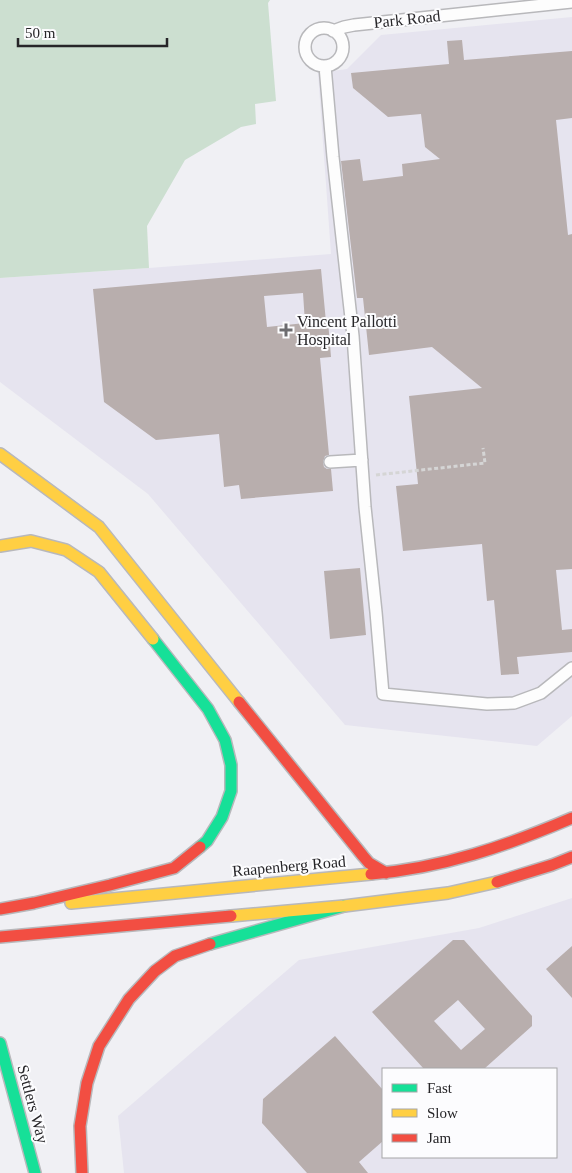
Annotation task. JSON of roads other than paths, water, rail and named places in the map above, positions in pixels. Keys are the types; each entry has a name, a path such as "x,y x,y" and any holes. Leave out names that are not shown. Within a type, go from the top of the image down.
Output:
{"main road":[{"path":"0,454 99,527 363,856 369,863 386,874"},
{"path":"0,546 31,541 66,550 99,572 208,709 225,740 231,765 231,791 222,817 207,841 174,868 27,906 0,909"},
{"name":"Raapenberg Road","path":"27,906 386,874 448,862 518,841 568,813"},
{"path":"0,937 344,906 448,894 504,881 572,857"},
{"path":"82,1173 80,1126 87,1084 98,1046 129,999 155,971 175,956 226,939 344,906"},
{"name":"Settlers Way","path":"0,1043 35,1173"}],"lane":[{"name":"Park Road","path":"333,31 354,25 572,2"},
{"path":"318,29 333,31 339,37 342,44 342,52 339,59 333,64 318,66 311,62 306,55 306,40 318,29"},
{"path":"325,66 352,336 382,694 487,704 514,704 540,694 572,668"},
{"path":"330,462 362,460"}],"place":[{"name":"Vincent Pallotti Hospital","path":"286,330"}]}
